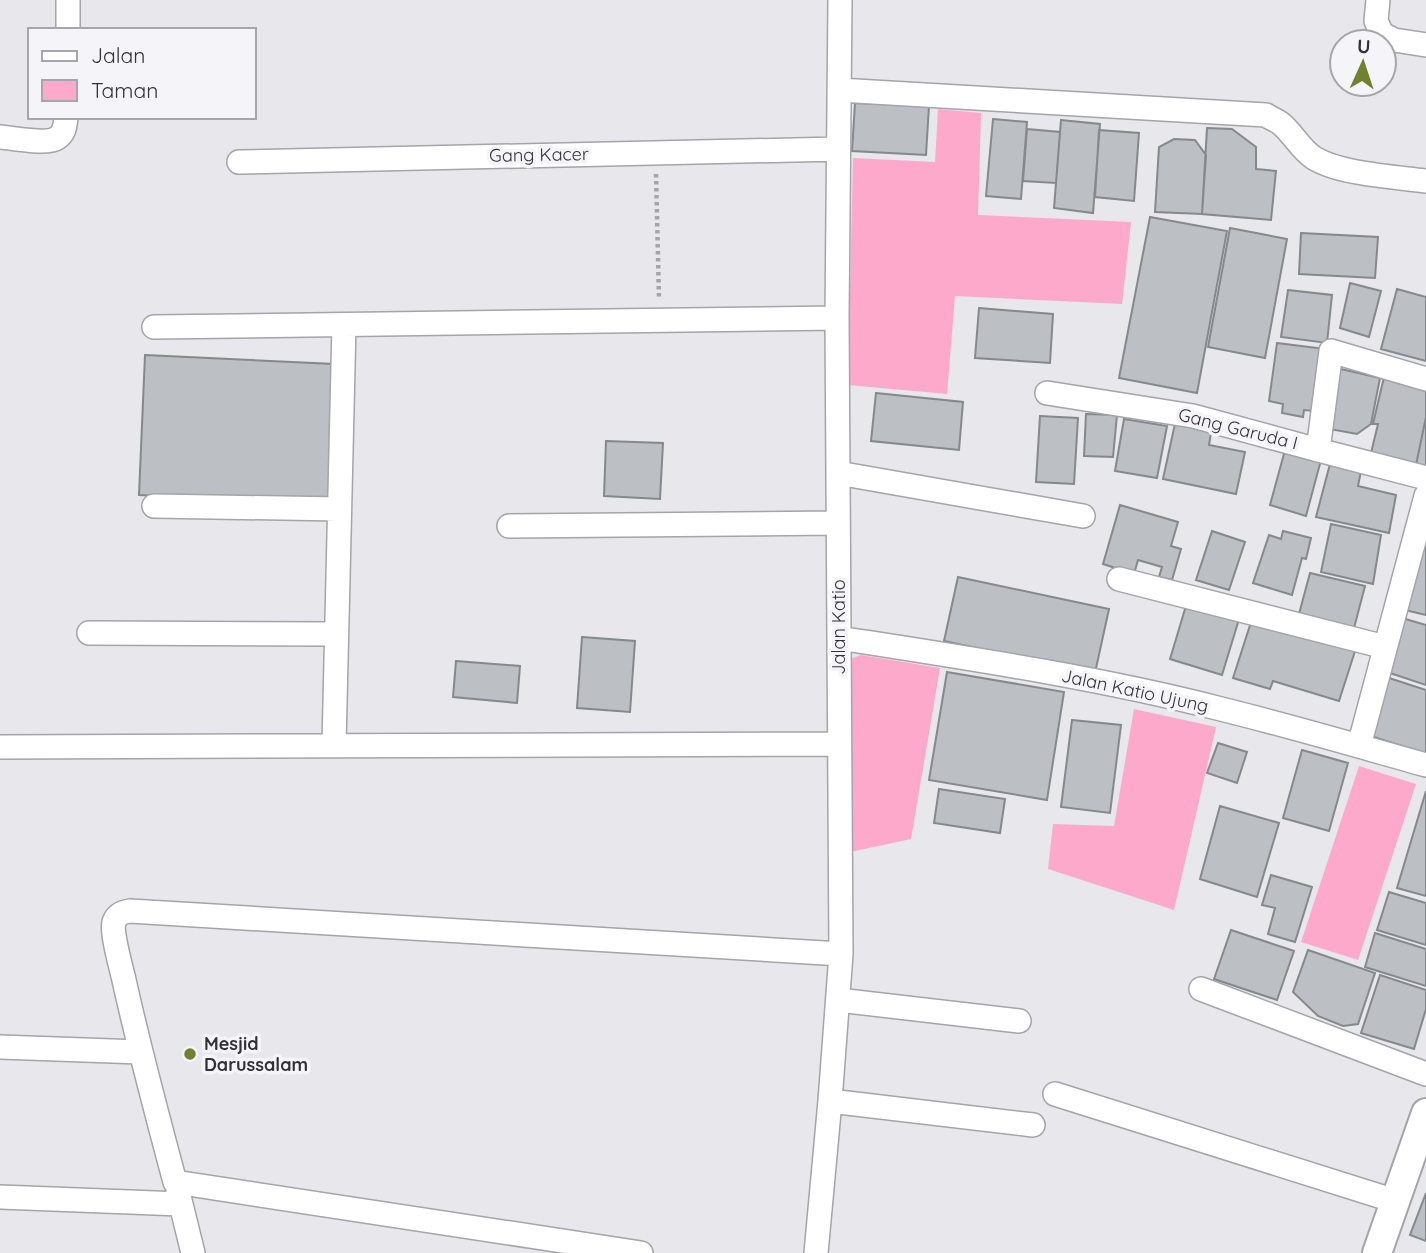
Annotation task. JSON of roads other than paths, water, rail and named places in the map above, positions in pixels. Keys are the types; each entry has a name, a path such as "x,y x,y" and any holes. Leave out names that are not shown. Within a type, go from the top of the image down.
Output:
{"street":[{"path":"68,0 68,28"},
{"name":"Jalan Katio","path":"816,1253 841,954 837,318 840,0"},
{"path":"1378,0 1376,21 1382,34 1394,40 1426,45"},
{"path":"839,90 1266,115 1281,124 1302,148 1332,166 1426,181"},
{"path":"0,137 53,140 62,133 66,119"},
{"name":"Gang Kacer","path":"239,162 838,149"},
{"path":"154,327 837,318"},
{"path":"334,745 344,325"},
{"path":"1318,450 1331,351 1426,379"},
{"name":"Gang Garuda I","path":"1047,393 1193,415 1426,478"},
{"path":"838,473 1083,516"},
{"path":"1359,746 1426,496"},
{"path":"154,506 339,509"},
{"path":"509,526 838,523"},
{"path":"1119,579 1385,647"},
{"path":"89,633 336,634"},
{"name":"Jalan Katio Ujung","path":"839,638 1004,664 1219,708 1426,765"},
{"path":"0,747 839,744"},
{"path":"193,1253 140,1052 113,928 115,919 122,912 841,954"},
{"path":"1201,989 1426,1074"},
{"path":"838,1000 1019,1021"},
{"path":"0,1047 140,1052"},
{"path":"1055,1094 1395,1201"},
{"path":"830,1101 1032,1125"},
{"path":"1377,1253 1426,1113"},
{"path":"0,1197 178,1193 641,1253"}],"place":[{"name":"Mesjid Darussalam","path":"190,1054"}]}
